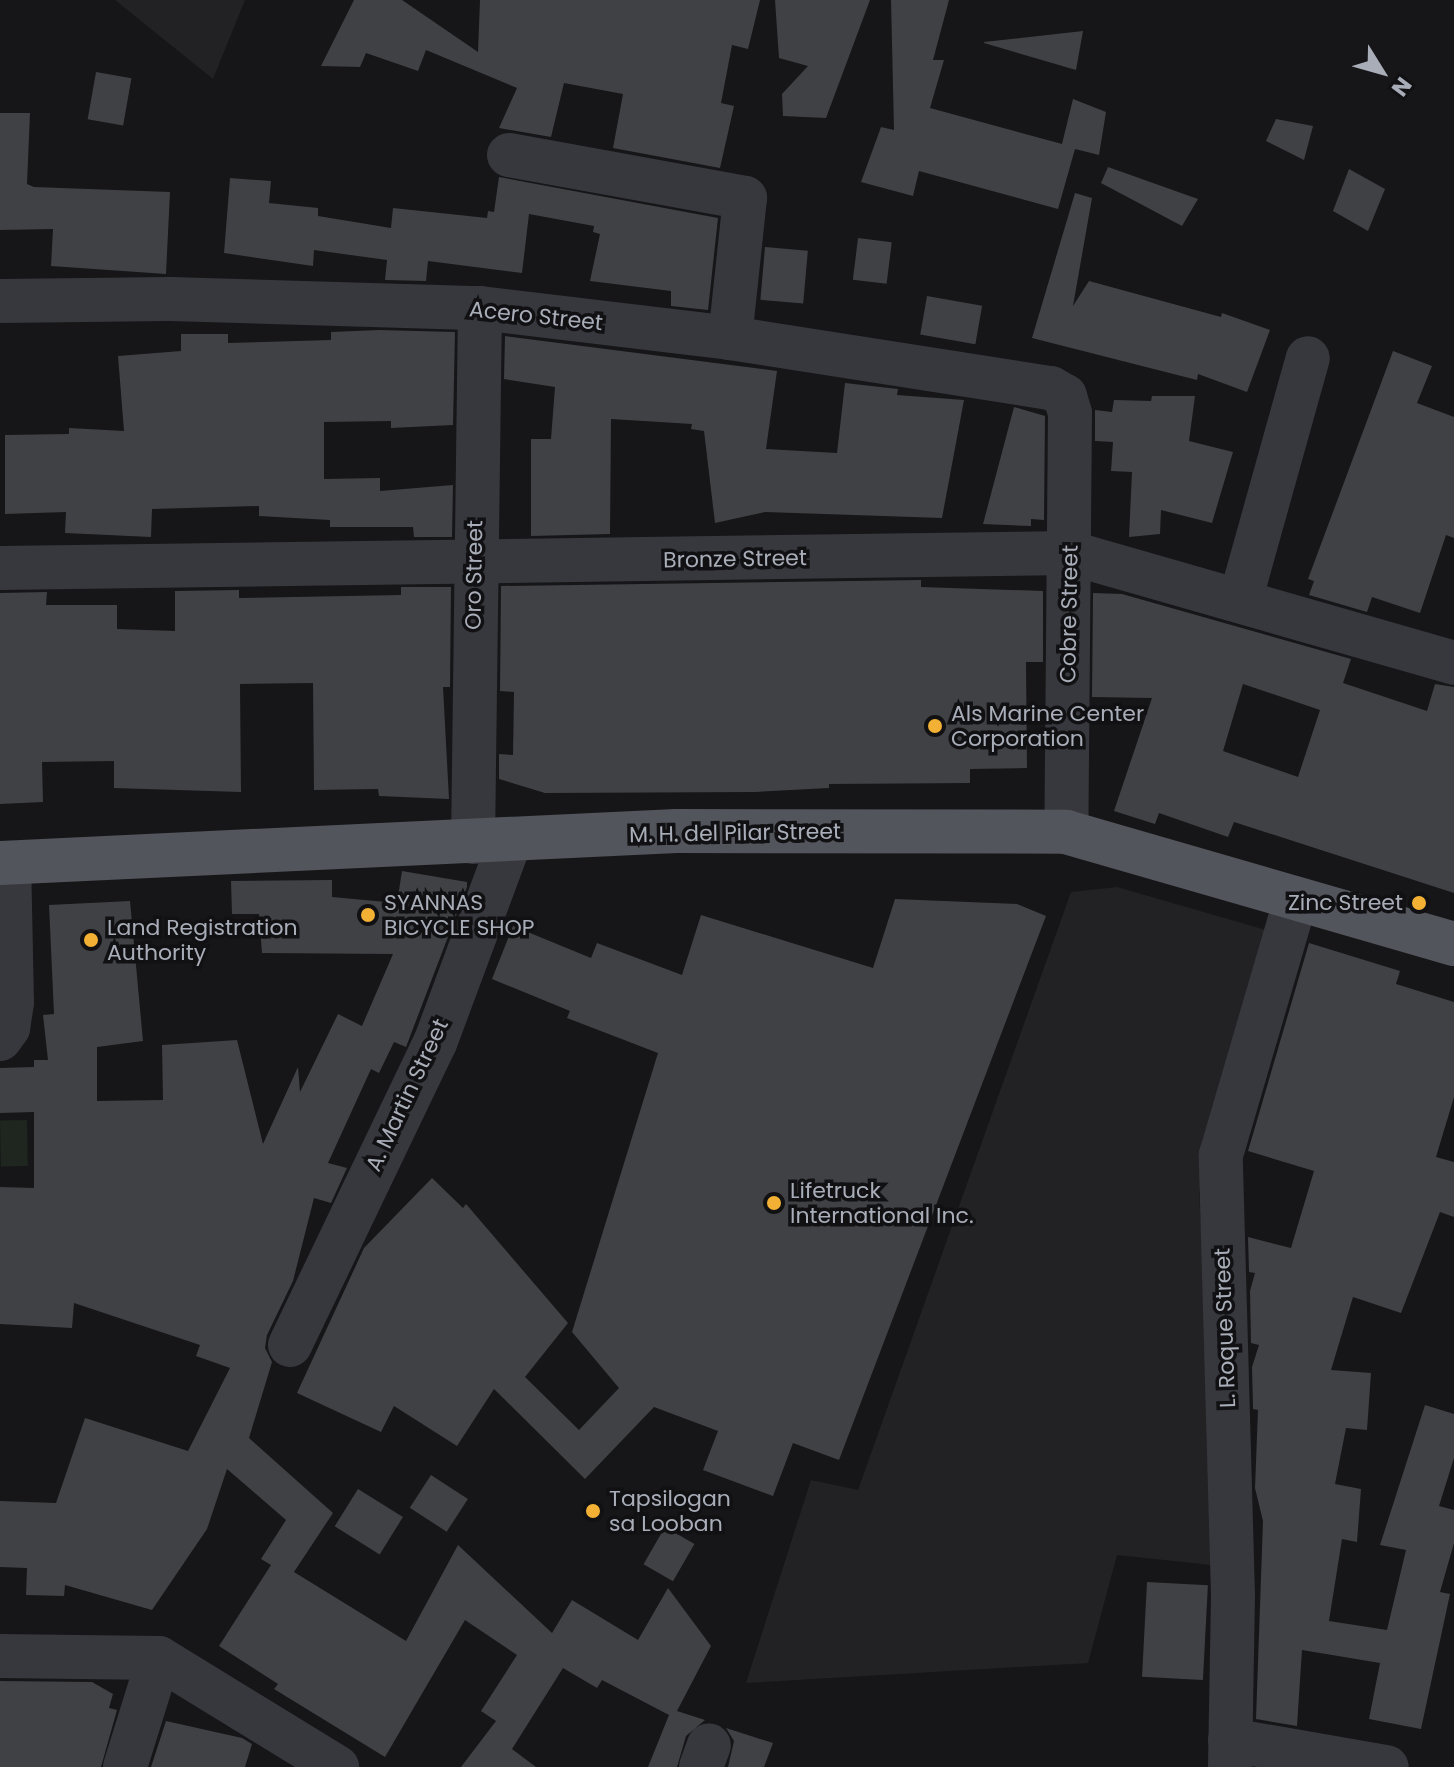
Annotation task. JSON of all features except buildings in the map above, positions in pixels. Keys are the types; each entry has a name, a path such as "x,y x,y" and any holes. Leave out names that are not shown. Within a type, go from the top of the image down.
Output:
{"main road":[{"name":"M. H. del Pilar Street","path":"4,863 676,831 1066,832 1454,944"}],"street":[{"path":"509,155 745,198 730,338"},
{"name":"Acero Street","path":"0,301 170,299 480,308 730,338 1051,388 1065,396"},
{"name":"Oro Street","path":"480,308 474,563 492,841"},
{"path":"1240,601 1308,358"},
{"name":"Cobre Street","path":"1065,396 1070,413 1071,553 1066,832"},
{"name":"Bronze Street","path":"0,568 1071,553 1454,663"},
{"name":"A. Martin Street","path":"290,1345 435,1043 492,841"},
{"path":"0,1039 8,1028 12,1002 4,863"},
{"name":"L. Roque Street","path":"1230,1754 1233,1596 1221,1155 1296,899"},
{"path":"0,1656 159,1658 337,1767"},
{"path":"125,1767 159,1658"},
{"path":"1230,1754 1387,1767"}],"shaded area":[{"path":"115,0 245,0 213,79"},
{"path":"1117,887 1273,932 1199,1192 1220,1566 1117,1555 1088,1663 746,1683 811,1480 858,1490 1071,892"},
{"path":"0,1120 27,1120 28,1166 1,1166"}],"place":[{"name":"Als Marine Center Corporation","path":"935,726"},
{"name":"Zinc Street","path":"1419,903"},
{"name":"SYANNAS BICYCLE SHOP","path":"368,915"},
{"name":"Land Registration Authority","path":"91,940"},
{"name":"Lifetruck International Inc.","path":"774,1203"},
{"name":"Tapsilogan sa Looban","path":"593,1511"}]}
